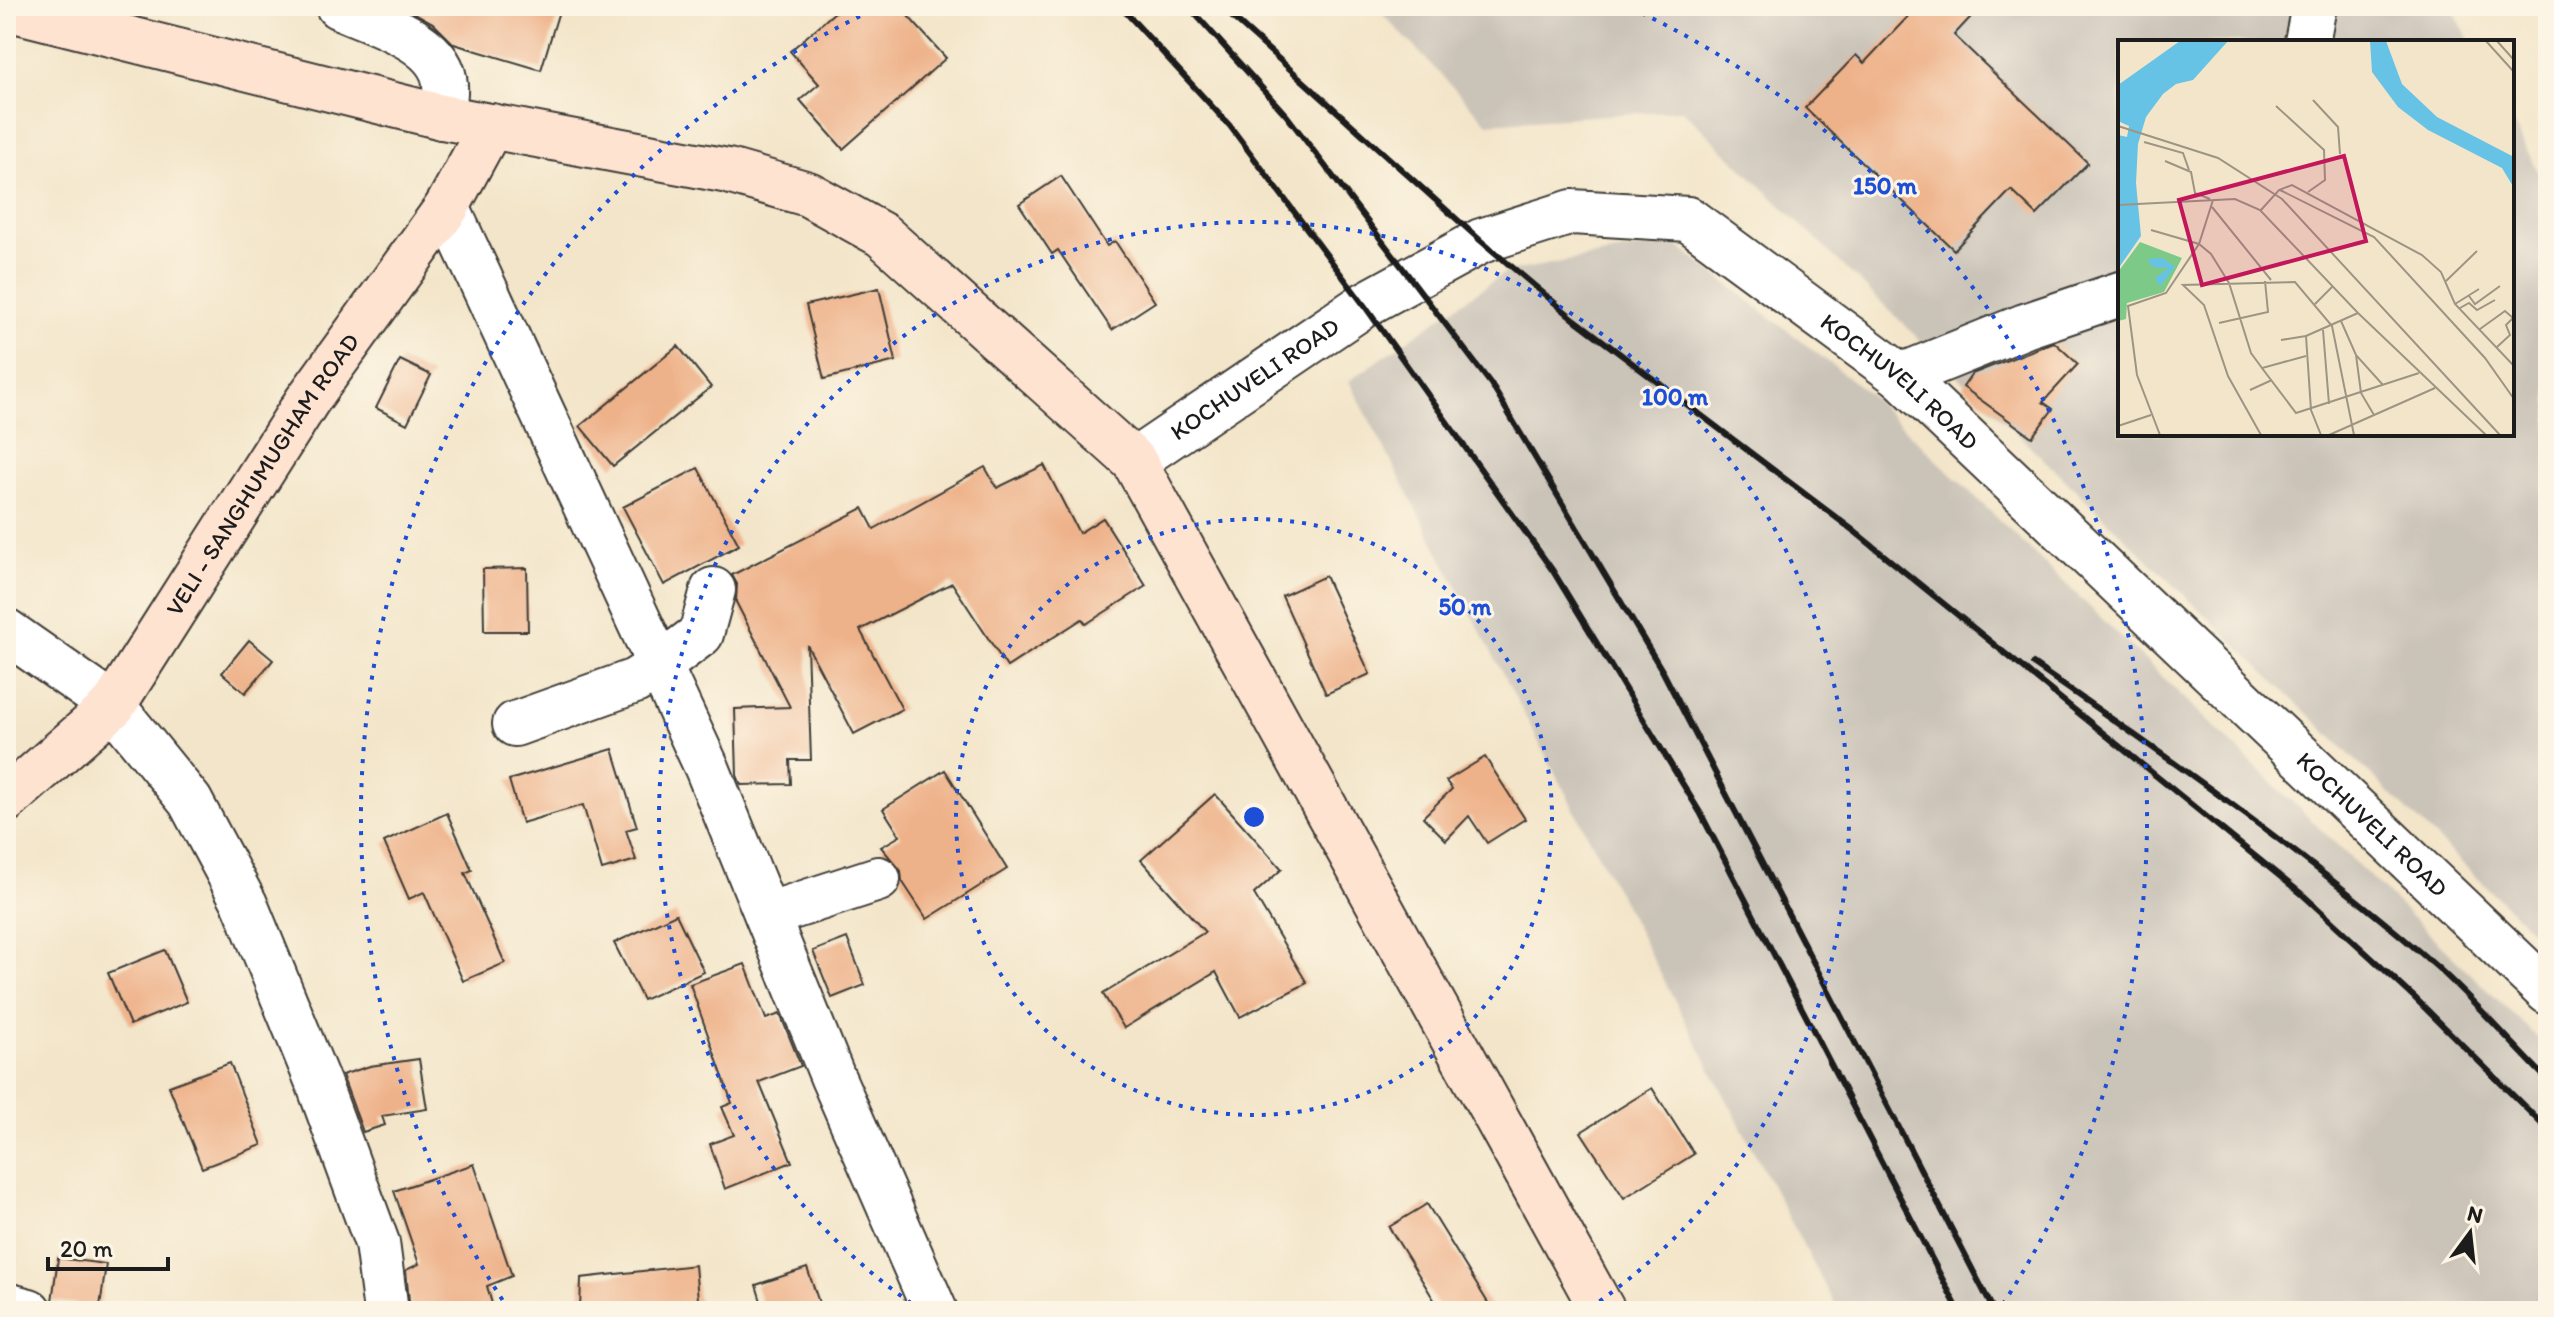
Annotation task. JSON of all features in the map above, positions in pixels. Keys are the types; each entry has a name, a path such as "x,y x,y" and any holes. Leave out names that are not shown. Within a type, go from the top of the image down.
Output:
{"main road":[{"path":"6,8 442,117 728,171 808,194 882,235 1134,461 1603,1311"},
{"name":"VELI - SANGHUMUGHAM ROAD","path":"6,800 113,706 307,401 447,207 491,126"}],"street":[{"path":"338,6 411,40 433,56 445,84 442,117"},
{"path":"2307,40 2314,6"},
{"path":"447,207 707,768 833,1078 935,1311"},
{"name":"KOCHUVELI ROAD","path":"1134,461 1364,305 1481,241 1572,212 1688,219 1901,376 2548,992"},
{"path":"1901,376 2025,326 2118,295"},
{"path":"515,724 635,681 660,665 701,634 713,590"},
{"path":"6,631 113,706 190,801 245,904 319,1085 377,1243 386,1311"},
{"path":"767,915 878,879"},
{"path":"6,1305 29,1311"}],"shaded area":[{"path":"1375,6 2451,6 2469,40 2118,40 2118,436 2514,436 2514,126 2548,190 2548,946 1682,110 1487,123"},
{"path":"1673,242 1862,388 2548,1048 2548,1311 1838,1311 1349,381 1506,272"}],"building":[{"path":"402,6 541,6 559,11 541,70 454,44 433,23"},
{"path":"842,6 899,6 946,58 843,149 800,100 819,84 790,51"},
{"path":"1918,6 1981,6 1954,35 2088,163 2037,215 2011,190 1954,250 1805,108 1856,55 1864,63"},
{"path":"1061,176 1107,246 1115,241 1155,302 1112,330 1058,250 1052,254 1019,204"},
{"path":"879,288 896,361 824,379 806,305"},
{"path":"2054,342 2078,364 2043,402 2053,409 2032,437 1963,387 1972,374"},
{"path":"678,346 711,387 613,466 580,426"},
{"path":"400,360 431,375 407,424 376,408"},
{"path":"1044,465 1079,533 1103,518 1146,586 1086,624 1082,619 1007,667 952,583 860,630 902,709 854,734 807,645 811,760 790,760 791,784 741,785 737,775 735,709 790,707 736,602 737,584 732,575 863,508 874,529 985,467 997,488"},
{"path":"698,468 739,545 664,585 623,507"},
{"path":"527,568 528,631 484,631 483,569"},
{"path":"1325,576 1370,674 1326,694 1282,596"},
{"path":"249,640 273,660 245,693 222,673"},
{"path":"613,749 637,827 626,830 636,860 602,870 583,805 522,823 509,780"},
{"path":"1485,757 1525,819 1487,843 1469,816 1446,840 1423,817 1452,789 1446,781"},
{"path":"945,770 1007,869 927,919 902,881 901,871 881,847 900,836 883,809"},
{"path":"1215,794 1282,869 1254,894 1307,983 1240,1017 1216,972 1124,1028 1103,994 1205,932 1141,860"},
{"path":"447,813 472,870 465,873 505,963 463,981 424,892 409,899 384,842"},
{"path":"676,914 704,972 643,1000 614,943"},
{"path":"847,938 865,985 832,998 813,951"},
{"path":"165,950 187,1002 130,1025 108,973"},
{"path":"745,964 766,1019 780,1014 801,1066 759,1082 792,1162 725,1189 710,1144 734,1135 722,1107 732,1103 690,984"},
{"path":"419,1059 427,1109 382,1116 385,1125 363,1132 342,1075 370,1066"},
{"path":"230,1063 262,1145 202,1168 169,1086"},
{"path":"1652,1088 1694,1154 1624,1198 1581,1132"},
{"path":"474,1164 512,1276 487,1286 494,1311 410,1311 406,1270 419,1264 394,1191"},
{"path":"1427,1204 1493,1311 1441,1311 1389,1227"},
{"path":"58,1258 106,1264 100,1307 52,1301"},
{"path":"695,1265 699,1311 580,1311 581,1278"},
{"path":"807,1268 822,1311 764,1311 756,1285"}],"railway":[{"path":"1120,6 1230,126 1364,305 1553,571 1701,814 1959,1311"},
{"path":"1188,6 1287,116 1491,384 1663,672 1994,1311"},
{"path":"1220,6 1481,241 1574,319 1854,531 2303,895 2414,997 2548,1130"},
{"path":"2033,664 2188,773 2339,886 2437,967 2548,1080"}]}
